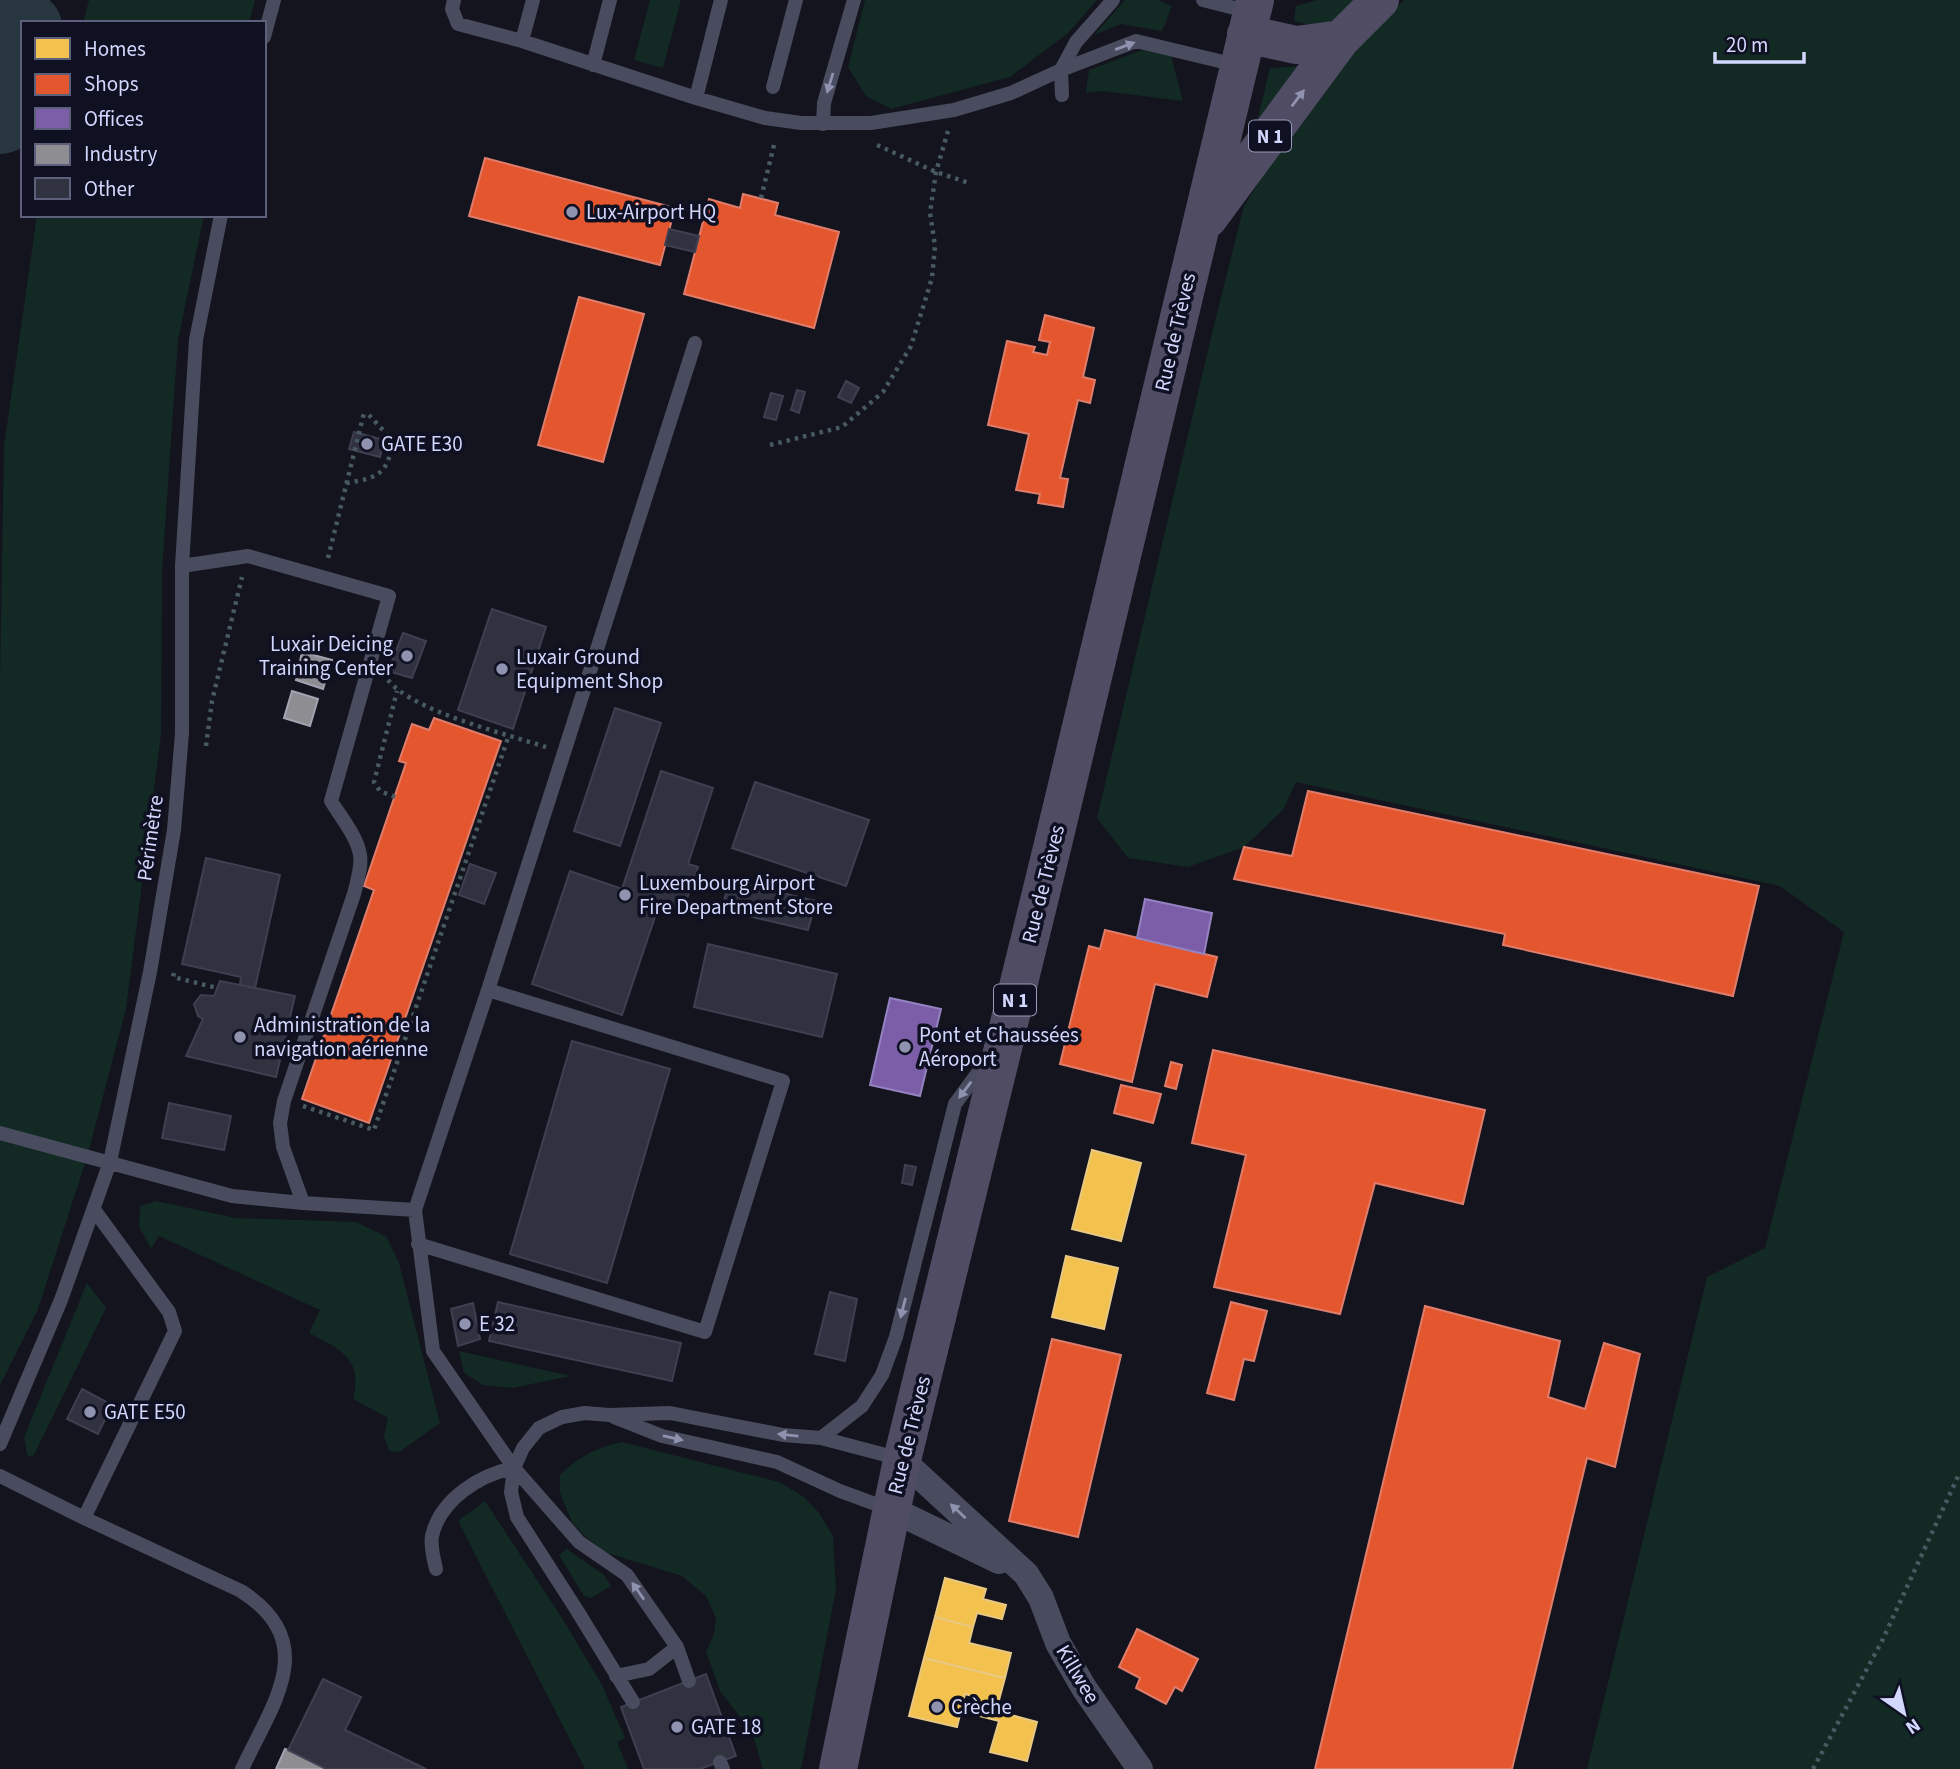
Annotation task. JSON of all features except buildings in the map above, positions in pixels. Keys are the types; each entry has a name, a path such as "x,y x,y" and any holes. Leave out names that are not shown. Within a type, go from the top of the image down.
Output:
{"main road":[{"name":"N 1","path":"1199,232 1341,39 1380,0"},
{"path":"1248,28 1296,46 1341,39"},
{"name":"Rue de Trèves","path":"838,1769 902,1460 1248,28"}],"street":[{"name":"Killwee","path":"902,1460 1026,1574 1041,1598 1058,1643 1084,1688 1140,1769"},
{"path":"891,1509 1026,1574"}],"lane":[{"path":"266,30 274,0"},
{"path":"454,0 452,9 458,24 522,41 696,98 781,120 823,124 871,123 954,110 1011,93 1136,41 1248,28"},
{"path":"522,41 533,0"},
{"path":"593,65 610,0"},
{"path":"696,98 721,0"},
{"path":"773,87 796,0"},
{"path":"823,124 824,103 853,0"},
{"path":"1062,95 1061,70 1076,42 1112,0"},
{"path":"1203,0 1248,28"},
{"name":"Périmètre","path":"0,1444 61,1300 95,1211 110,1162 150,972 174,830 182,733 182,566 196,340 221,217"},
{"path":"689,1681 677,1647 627,1575 579,1542 514,1468 433,1351 415,1210 695,343"},
{"path":"182,566 248,556 389,596 331,800 354,838 360,853 360,867 354,894 284,1101 280,1123 284,1147 303,1203"},
{"path":"418,1244 705,1332 783,1080 488,990"},
{"path":"821,1438 862,1406 883,1375 896,1337 954,1104 1006,1036"},
{"path":"0,1133 232,1196 415,1210"},
{"path":"84,1518 175,1331 169,1312 95,1211"},
{"path":"633,1702 517,1517 512,1492 514,1468 523,1448 539,1428 562,1417 585,1413 670,1413 783,1435 821,1438 902,1460"},
{"path":"609,1415 662,1436 776,1462 840,1491 891,1509"},
{"path":"436,1569 431,1546 432,1536 441,1516 466,1488 503,1470 514,1468"},
{"path":"0,1476 241,1591 260,1604 274,1621 283,1642 285,1675 242,1769"},
{"path":"616,1675 649,1669 677,1647"}],"path":[{"path":"770,445 842,427 883,392 911,346 932,278 935,246 930,213 936,172 954,110"},
{"path":"761,198 781,120"},
{"path":"890,151 936,172 969,183"},
{"path":"327,562 346,483 367,414 392,440 391,456 385,468 372,479 346,483"},
{"path":"205,753 212,701 248,556"},
{"path":"395,797 380,791 374,782 397,691"},
{"path":"411,699 427,708 563,752"},
{"path":"297,1104 374,1130 509,735"},
{"path":"175,965 173,977 217,988"},
{"path":"1813,1769 1882,1641 1960,1472"}],"green space":[{"path":"89,0 255,0 250,21 84,21"},
{"path":"650,0 681,0 663,68 634,60"},
{"path":"865,0 1097,0 1068,33 1010,77 891,109 866,96 848,67"},
{"path":"1125,0 1158,0 1172,6 1162,31 1121,24 1094,35"},
{"path":"1318,0 1360,0 1331,25 1316,26 1294,21 1296,6"},
{"path":"1404,0 1960,0 1960,1769 1587,1769 1707,1277 1765,1248 1844,932 1780,886 1296,782 1283,810 1244,847 1188,867 1128,858 1097,818 1244,206 1316,91"},
{"path":"1142,50 1171,56 1183,101 1103,91 1086,93 1089,70"},
{"path":"1301,66 1253,138 1270,68"},
{"path":"37,217 204,217 178,340 162,571 161,735 126,1009 87,1157 38,1309 0,1385 0,678 4,446"},
{"path":"156,1201 236,1218 356,1222 387,1237 399,1263 440,1423 399,1452 389,1451 384,1436 388,1418 353,1399 355,1374 347,1357 309,1333 320,1310 159,1236 151,1249 139,1226 140,1206"},
{"path":"87,1283 106,1308 34,1455 30,1457 27,1455 24,1437"},
{"path":"459,1351 571,1376 512,1388 483,1385 464,1373"},
{"path":"622,1442 779,1482 804,1497 819,1513 833,1536 836,1590 801,1769 763,1769 752,1732 720,1691 706,1652 714,1634 716,1618 706,1596 682,1576 604,1552 572,1522 560,1493 560,1475 588,1454"},
{"path":"485,1501 562,1618 602,1685 625,1738 617,1742 628,1769 585,1769 458,1521"},
{"path":"567,1549 604,1575 611,1586 591,1598 584,1596 559,1555"}],"taxiway":[{"path":"0,114 21,37"}],"place":[{"name":"Lux-Airport HQ","path":"572,212"},
{"name":"GATE E30","path":"367,444"},
{"name":"Luxair Deicing Training Center","path":"407,656"},
{"name":"Luxair Ground Equipment Shop","path":"502,669"},
{"name":"Luxembourg Airport Fire Department Store","path":"625,895"},
{"name":"Administration de la navigation aérienne","path":"240,1037"},
{"name":"Pont et Chaussées Aéroport","path":"905,1047"},
{"name":"E 32","path":"465,1324"},
{"name":"GATE E50","path":"90,1412"},
{"name":"Crèche","path":"937,1707"},
{"name":"GATE 18","path":"677,1727"}]}
